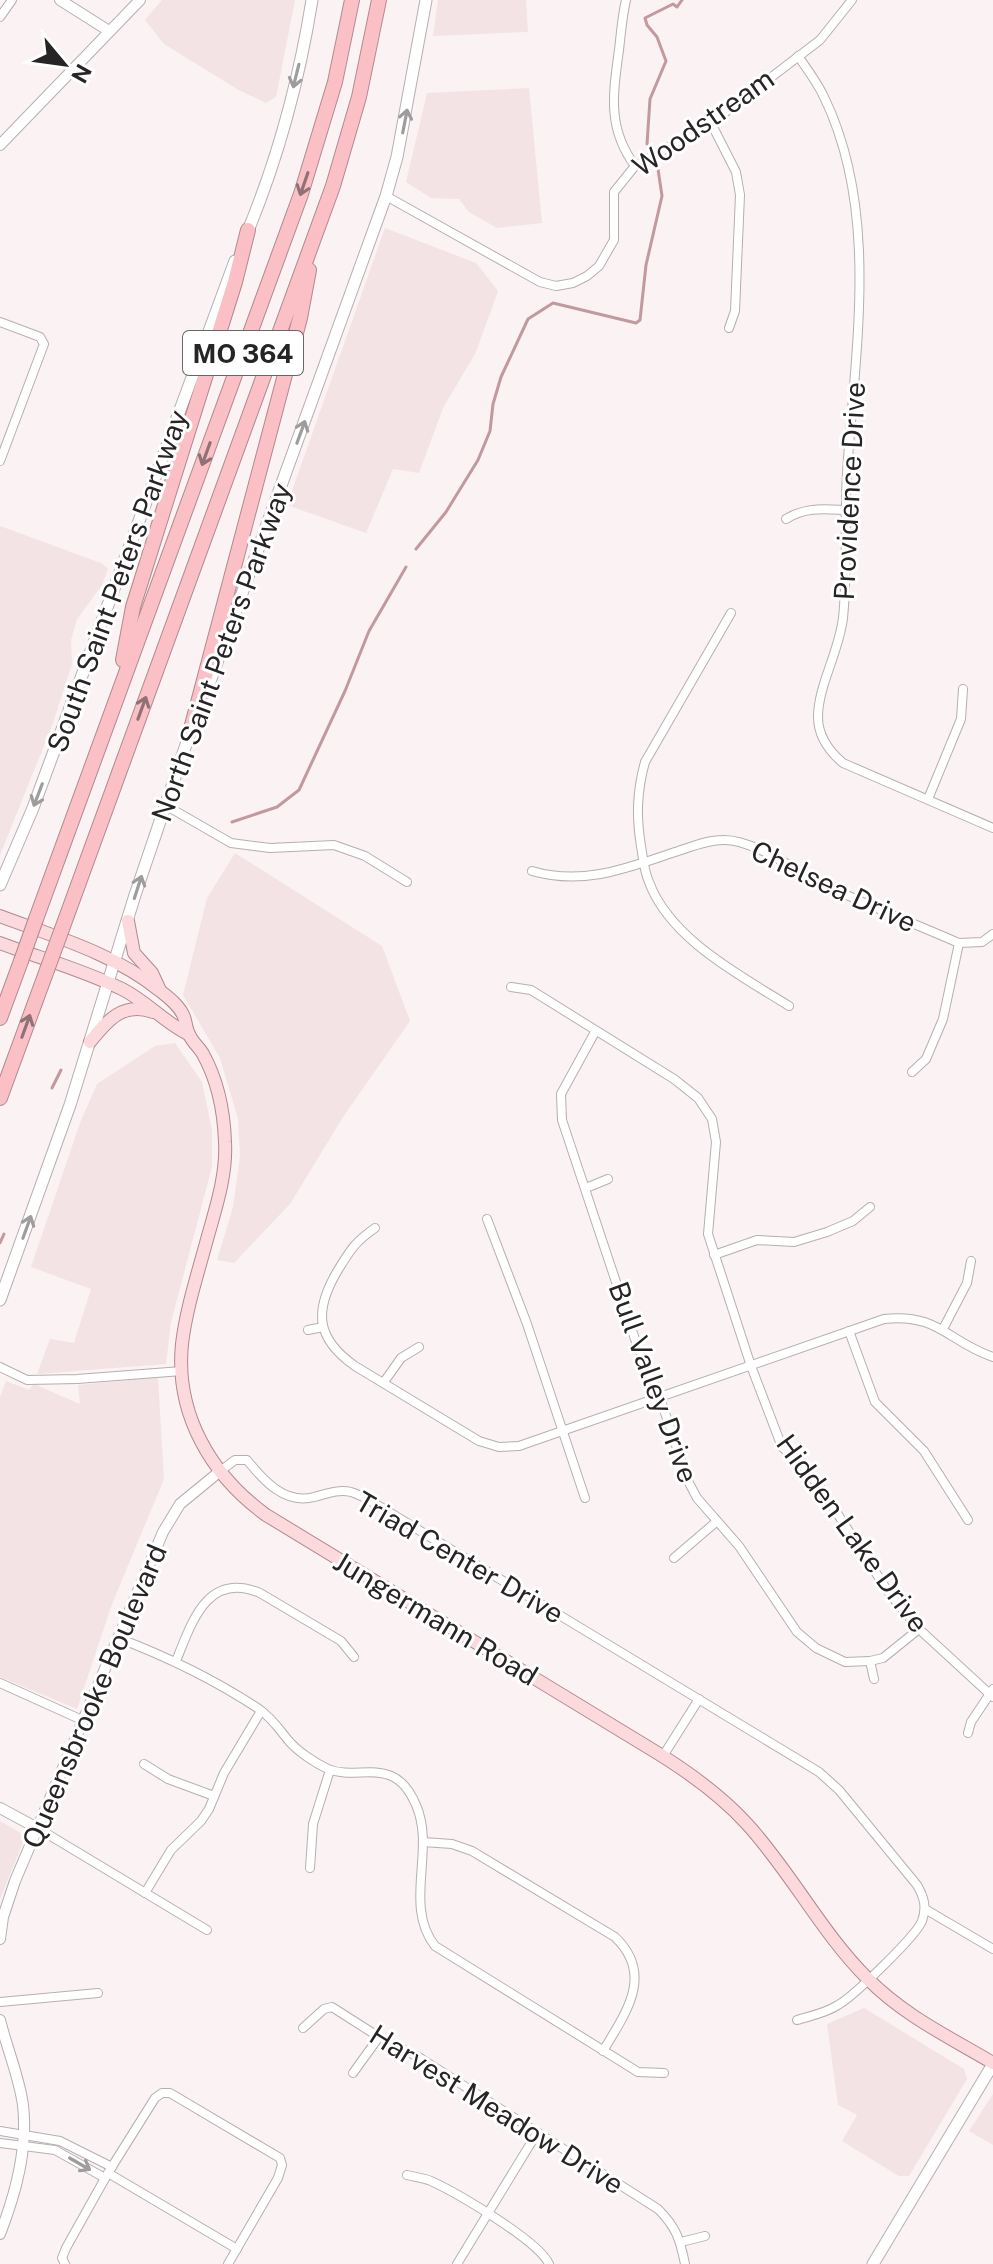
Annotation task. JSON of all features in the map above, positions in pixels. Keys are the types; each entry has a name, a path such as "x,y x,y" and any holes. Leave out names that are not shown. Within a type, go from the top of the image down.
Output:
{"highway":[{"name":"MO 364","path":"0,1018 316,149 335,82 352,0"},
{"name":"MO 364","path":"0,1098 317,231 359,97 379,0"},
{"path":"116,701 133,607 235,282 248,230"},
{"path":"191,729 202,678 300,318 317,231"},
{"path":"0,1112 6,1081"}],"main road":[{"name":"South Saint Peters Parkway","path":"0,885 38,796 248,230 288,110 312,0"},
{"name":"North Saint Peters Parkway","path":"0,1300 90,1042 191,729 386,196 397,157 426,0"},
{"name":"Jungermann Road","path":"0,916 115,962 161,991 183,1014 188,1034 202,1054 218,1092 224,1125 225,1158 218,1202 187,1317 182,1371 190,1417 219,1472 266,1515 699,1780 745,1822 835,1942 867,1978 899,2007 993,2064"},
{"path":"128,921 134,953 152,973 161,991"},
{"name":"Jungermann Road","path":"0,943 108,983 136,997 171,1026 188,1034"},
{"path":"90,1042 109,1019 125,1009 144,1009 158,1014"},
{"path":"873,2264 993,2064"}],"street":[{"path":"0,17 12,0"},
{"path":"60,0 109,31"},
{"path":"0,145 140,0"},
{"path":"626,0 613,98 617,136 635,166"},
{"name":"Woodstream","path":"386,196 540,282 556,286 587,276 608,255 615,230 614,192 620,181 635,166 711,123 820,40 852,0"},
{"name":"Providence Drive","path":"798,56 823,95 836,124 853,183 861,255 845,510 846,571 842,621 836,652 820,700 820,730 834,755 843,763 993,828"},
{"path":"711,123 736,172 740,195 735,311 729,328"},
{"path":"0,322 40,337 44,344 0,461"},
{"path":"786,519 797,512 812,509 845,510"},
{"path":"731,613 645,762 638,787 637,822 649,883 660,901 695,943 720,963 789,1006"},
{"path":"928,799 961,719 963,689"},
{"path":"165,805 231,843 270,848 334,845 365,856 407,882"},
{"name":"Chelsea Drive","path":"532,871 580,879 703,843 720,840 743,842 828,887 959,943"},
{"path":"912,1072 926,1059 943,1019 959,943 982,942 993,934"},
{"name":"Hidden Lake Drive","path":"511,987 531,990 674,1079 698,1098 712,1119 716,1142 708,1234 751,1366 782,1447 822,1490 889,1593 919,1629 992,1693"},
{"name":"Bull Valley Drive","path":"595,1032 561,1094 562,1120 635,1339 660,1398 688,1481 697,1498 739,1546 797,1632 834,1658 845,1662 870,1661"},
{"path":"586,1188 608,1179"},
{"path":"714,1255 757,1240 794,1242 827,1232 853,1221 870,1207"},
{"path":"487,1219 585,1498"},
{"path":"375,1228 355,1243 326,1290 321,1307 324,1334 341,1356 479,1441 499,1447 519,1446 884,1319 904,1317 925,1320 993,1357"},
{"path":"943,1329 967,1283 971,1261"},
{"path":"308,1330 323,1327"},
{"path":"849,1331 875,1402 924,1451 968,1520"},
{"path":"384,1382 401,1358 419,1347"},
{"path":"0,1367 27,1380 182,1371"},
{"name":"Triad Center Drive","path":"219,1472 235,1460 247,1460 265,1482 289,1496 311,1498 327,1492 350,1492 374,1503 699,1699 829,1780 917,1885 925,1909"},
{"name":"Queensbrooke Boulevard","path":"0,1939 3,1917 15,1881 163,1532 180,1504 219,1472"},
{"path":"674,1558 716,1522"},
{"path":"176,1661 197,1610 208,1599 235,1588 248,1588 260,1593 341,1641 354,1657"},
{"path":"874,1679 870,1661 883,1658 919,1629"},
{"path":"118,1638 176,1661 261,1711 276,1723 290,1743 330,1770 381,1772 402,1784 418,1808 423,1842 420,1905 424,1928 435,1946 638,2072 664,2073"},
{"path":"0,1683 82,1720"},
{"path":"968,1733 971,1722 992,1693"},
{"path":"663,1756 699,1699"},
{"path":"145,1893 171,1850 201,1821 224,1773 261,1711"},
{"path":"144,1764 168,1779 214,1796"},
{"path":"310,1868 313,1824 330,1770"},
{"path":"0,1808 207,1930"},
{"path":"423,1842 452,1844 472,1851 615,1937 624,1946 635,1976 632,1999 603,2051"},
{"path":"797,2020 839,2005 915,1932 925,1909 993,1949"},
{"path":"0,2002 98,1993"},
{"name":"Harvest Meadow Drive","path":"303,2028 324,2009 332,2007 420,2058 658,2209 673,2224 681,2242 685,2264"},
{"path":"0,2020 23,2106 23,2146 18,2178 0,2234"},
{"path":"353,2073 379,2037"},
{"path":"65,2264 62,2258 66,2248 108,2172 148,2107 162,2093 176,2095 280,2158 281,2171 228,2264"},
{"path":"0,2131 60,2141 237,2249"},
{"path":"457,2264 537,2133"},
{"path":"0,2143 55,2150 108,2172"},
{"path":"407,2175 428,2180 487,2215 536,2246 545,2254 549,2264"},
{"path":"681,2242 705,2236"}],"shaded area":[{"path":"162,0 295,0 276,97 266,103 237,89 164,44 145,20"},
{"path":"438,0 526,0 528,32 433,36"},
{"path":"529,88 542,223 497,228 469,212 459,199 431,198 406,182 427,93"},
{"path":"385,228 476,263 498,291 476,352 443,408 419,473 393,469 366,533 287,505"},
{"path":"0,526 101,563 108,569 102,585 77,619 71,640 72,664 53,723 0,855"},
{"path":"235,853 382,946 410,1021 343,1117 290,1204 234,1263 217,1260 233,1207 240,1156 238,1119 220,1058 183,995 207,898"},
{"path":"175,1043 202,1082 212,1130 212,1167 171,1322 166,1364 37,1374 50,1339 74,1343 91,1289 31,1267 80,1123 97,1084 155,1046"},
{"path":"158,1377 164,1479 112,1604 77,1709 0,1677 0,1397 6,1381 29,1390 34,1384 80,1404 78,1385"},
{"path":"0,1821 19,1832 24,1840 0,1899"},
{"path":"864,2008 964,2069 967,2079 909,2176 899,2176 842,2141 857,2115 838,2105 827,2024"},
{"path":"993,2094 993,2145 969,2131"}],"waterway":[{"path":"647,144 650,99 666,61 657,37 645,18 673,4 677,7 682,0"},
{"path":"416,549 446,512 478,460 490,431 493,404 501,377 528,319 553,303 636,323 640,320 646,265 662,196 658,169"},
{"path":"232,822 277,807 299,790 369,631 406,567"},
{"path":"52,1088 61,1070"},
{"path":"0,1243 4,1234"}]}
